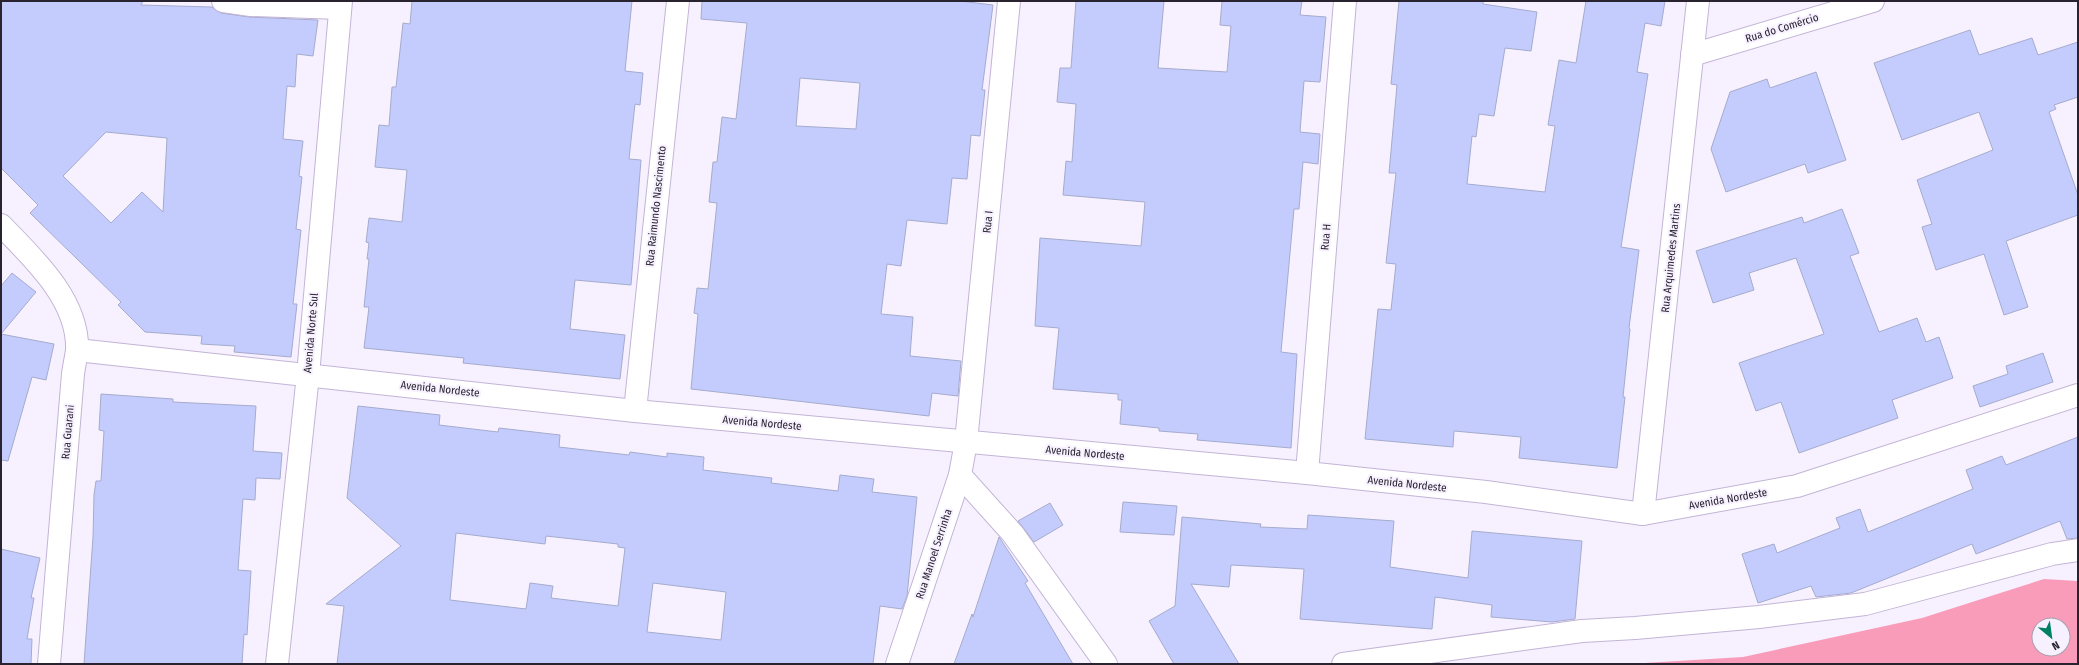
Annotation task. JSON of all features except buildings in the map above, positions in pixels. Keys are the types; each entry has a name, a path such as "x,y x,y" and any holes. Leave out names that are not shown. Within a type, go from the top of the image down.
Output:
{"street":[{"path":"223,1 251,5 340,4"},
{"name":"Rua Raimundo Nascimento","path":"635,411 678,1"},
{"name":"Rua I","path":"966,442 1009,1"},
{"name":"Rua H","path":"1307,473 1345,1"},
{"name":"Rua Arquimedes Martins","path":"1643,514 1698,1"},
{"name":"Rua do Comércio","path":"1692,55 1872,1"},
{"name":"Avenida Norte Sul","path":"277,664 308,374 340,4"},
{"name":"Rua Guarani","path":"1,225 55,285 75,329 77,350 73,374 49,664"},
{"name":"Avenida Nordeste","path":"77,350 308,374 635,411 1307,473 1486,492 1643,514 1797,486 2078,395"},
{"name":"Rua Manoel Serrinha","path":"897,664 960,475 966,442"},
{"path":"960,475 1013,534 1106,664"},
{"path":"1343,664 1575,632 1759,617 1865,604 2052,554 2078,550"}],"shaded area":[{"path":"2044,579 2078,581 2078,664 1628,664 1743,657 1922,618"}]}
